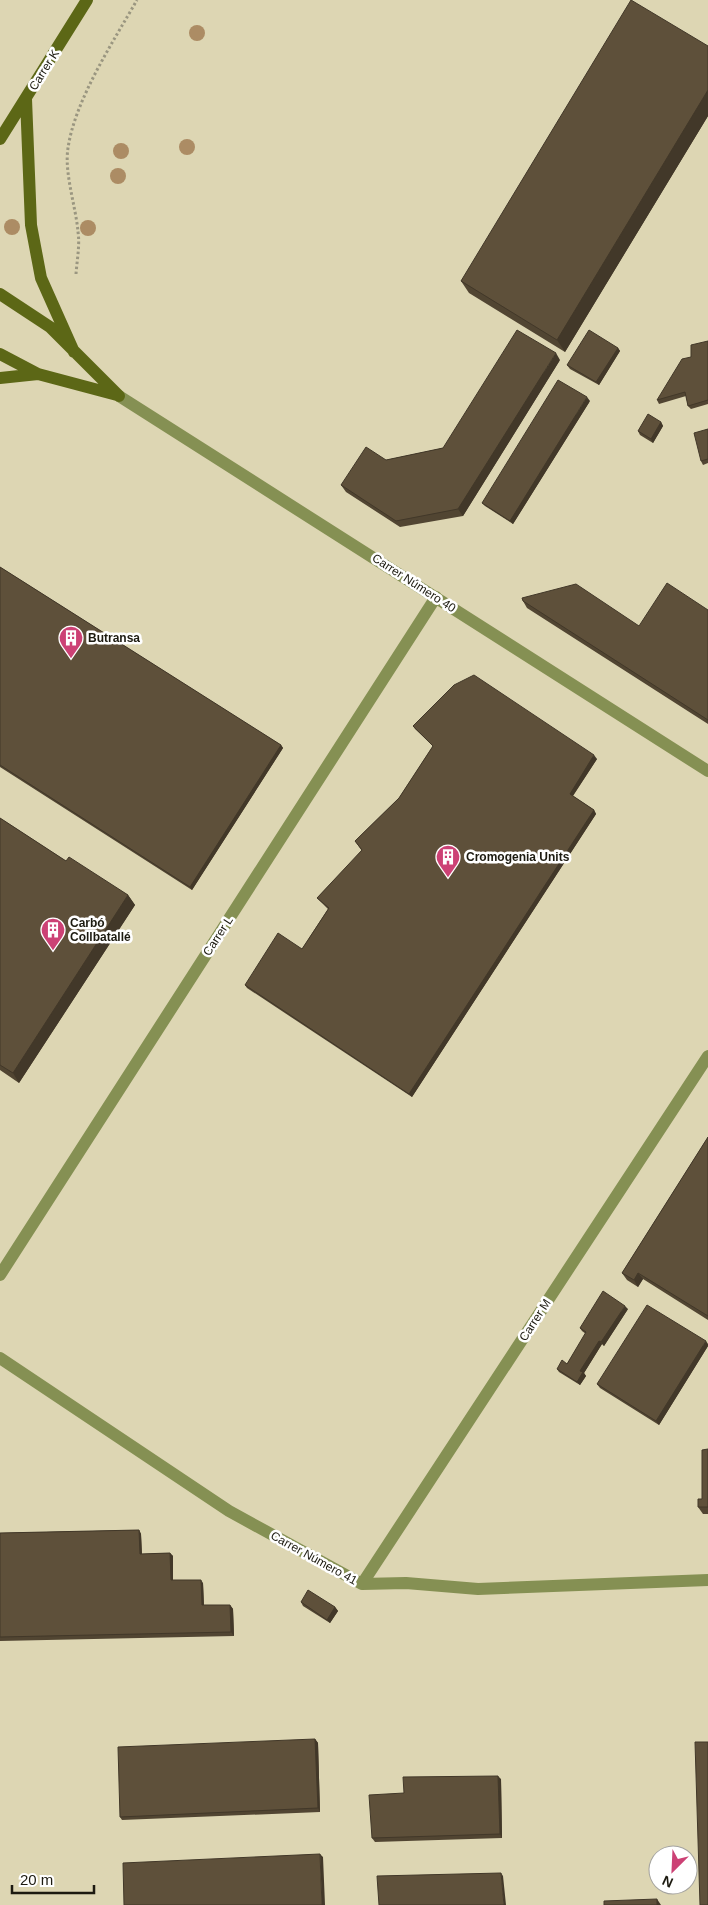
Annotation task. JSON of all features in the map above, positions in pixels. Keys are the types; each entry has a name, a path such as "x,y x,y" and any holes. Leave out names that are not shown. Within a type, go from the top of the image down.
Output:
{"main road":[{"name":"Carrer K","path":"0,139 87,0"},
{"path":"26,99 31,225 41,278 74,352"},
{"path":"0,294 50,327 119,396"},
{"path":"0,354 38,374 119,396"},
{"path":"0,378 38,374"}],"street":[{"name":"Carrer Número 40","path":"119,396 708,771"},
{"name":"Carrer L","path":"0,1275 436,597"},
{"name":"Carrer M","path":"362,1584 708,1056"},
{"name":"Carrer Número 41","path":"0,1358 229,1511 362,1584 406,1583 478,1589 708,1580"}],"path":[{"path":"76,274 79,233 70,179 68,149 76,120 97,69 138,0"}],"shaded area":[{"path":"0,0 708,0 708,1905 0,1905"}],"building":[{"path":"631,0 708,46 708,90 557,340 461,281"},
{"path":"517,330 556,353 458,509 396,521 341,485 366,447 386,460 443,448"},
{"path":"589,330 618,348 596,382 567,365"},
{"path":"708,341 708,400 688,406 685,392 657,400 682,359 691,357 691,345"},
{"path":"558,380 587,397 510,521 482,503"},
{"path":"648,414 661,422 651,439 638,431"},
{"path":"708,429 708,459 701,461 694,433"},
{"name":"Butransa","path":"0,567 281,745 190,887 0,765"},
{"path":"667,583 708,610 708,720 523,601 522,598 576,584 639,626"},
{"name":"Cromogenia Units","path":"474,675 594,755 570,794 594,810 409,1094 245,985 278,933 302,949 329,908 317,898 362,850 355,841 399,798 433,746 413,726 454,685"},
{"name":"Carbó Collbatallé","path":"0,818 66,861 69,857 128,895 13,1073 0,1065"},
{"path":"708,1137 708,1316 638,1273 634,1280 622,1273"},
{"path":"603,1291 625,1306 580,1371 583,1372 577,1382 557,1369 562,1360 567,1364 586,1332 580,1328"},
{"path":"647,1305 706,1341 656,1421 597,1384"},
{"path":"708,1449 708,1507 698,1507 698,1499 702,1499 702,1450"},
{"path":"139,1530 140,1554 170,1553 171,1580 201,1580 202,1605 230,1605 231,1632 0,1637 0,1533"},
{"path":"308,1590 335,1607 327,1620 301,1602"},
{"path":"315,1739 318,1808 120,1817 118,1747"},
{"path":"695,1742 708,1742 708,1905 700,1905"},
{"path":"498,1776 500,1834 372,1838 369,1795 404,1793 403,1777"},
{"path":"320,1854 322,1905 124,1905 123,1863"},
{"path":"501,1873 504,1905 379,1905 377,1876"},
{"path":"657,1899 657,1905 604,1905 604,1901"}],"place":[{"name":"Butransa","path":"71,659"},
{"name":"Cromogenia Units","path":"448,878"},
{"name":"Carbó Collbatallé","path":"53,951"}]}
